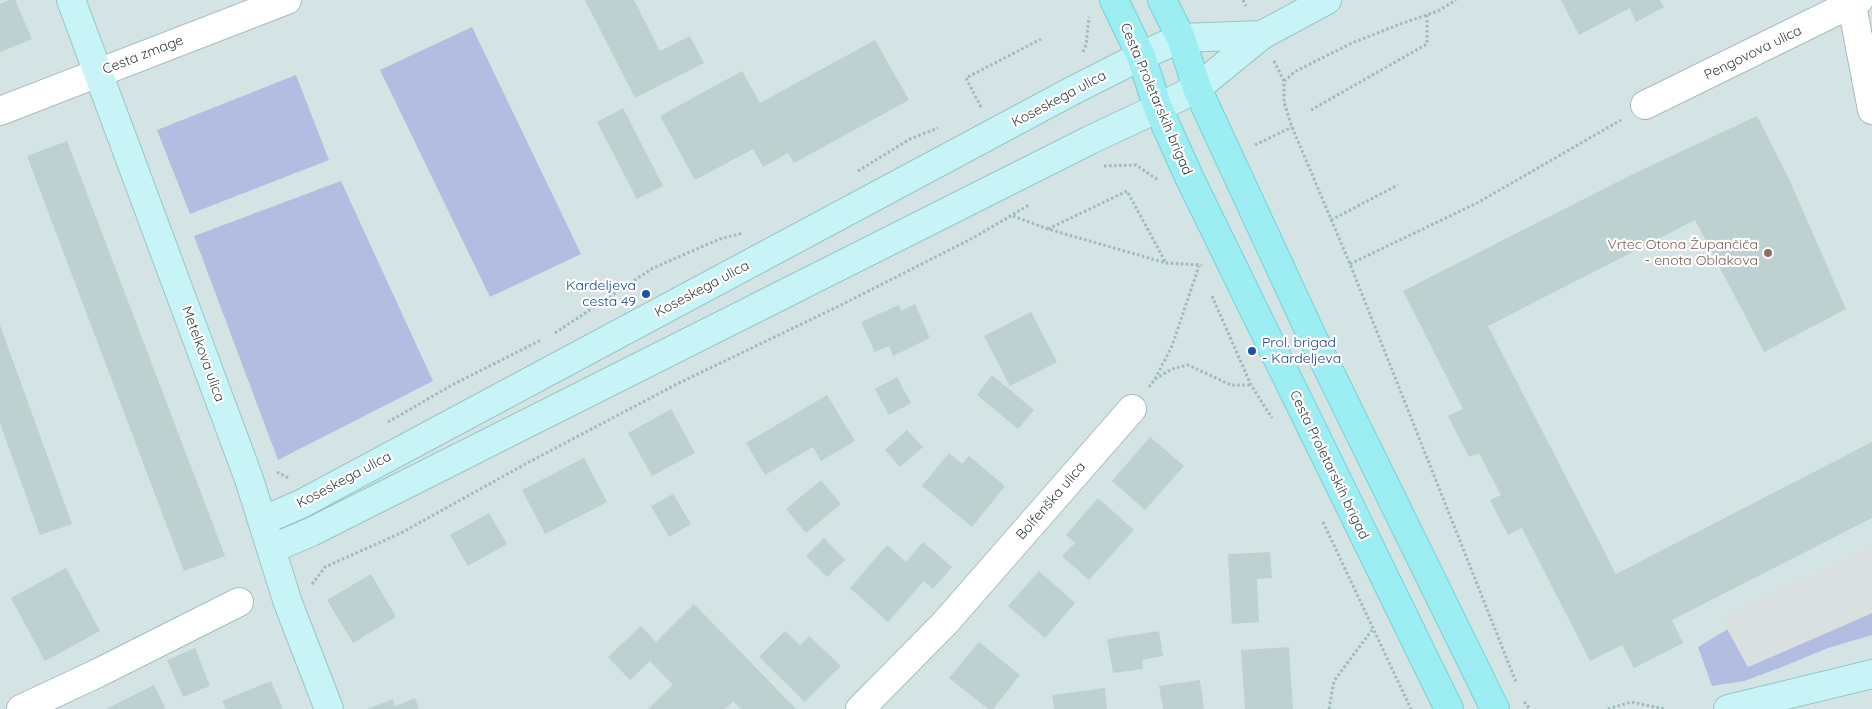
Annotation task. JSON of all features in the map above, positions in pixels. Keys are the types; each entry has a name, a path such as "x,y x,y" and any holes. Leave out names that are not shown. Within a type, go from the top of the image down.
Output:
{"main road":[{"name":"Cesta Proletarskih brigad","path":"1114,0 1141,56 1158,108 1235,273 1449,709"},
{"path":"1162,0 1181,38 1197,88 1310,332 1495,709"}],"street":[{"name":"Metelkova ulica","path":"72,0 250,479 288,603 329,709"},
{"name":"Cesta zmage","path":"0,111 287,0"},
{"path":"271,549 311,532 1081,144 1197,88 1262,35 1327,0"},
{"path":"1855,2 1872,110"},
{"name":"Pengovova ulica","path":"1645,105 1855,2"},
{"path":"1181,38 1262,35"},
{"name":"Koseskega ulica","path":"262,521 310,499 1062,97 1141,56 1181,38"},
{"name":"Bolfenška ulica","path":"860,709 945,623 1132,409"},
{"path":"21,709 98,673 239,602"},
{"path":"1728,709 1872,674"}],"path":[{"path":"1284,81 1296,71 1352,44 1438,11 1456,0"},
{"path":"1079,56 1085,50 1089,13"},
{"path":"1311,110 1427,44 1427,14"},
{"path":"990,106 982,109 966,78 1041,39"},
{"path":"1350,264 1477,203 1645,105"},
{"path":"850,175 910,139 946,124"},
{"path":"1230,160 1292,127 1350,264 1518,685"},
{"path":"1099,168 1136,165 1158,181"},
{"path":"1331,220 1398,185"},
{"path":"1048,229 1127,191 1166,263"},
{"path":"310,589 325,567 401,533 529,462 677,384 839,306 973,238 1036,200"},
{"path":"1012,216 1048,229 1166,263 1200,266"},
{"path":"553,334 653,268 720,239 746,232"},
{"path":"1196,257 1203,274"},
{"path":"1132,409 1155,380 1172,346 1200,266"},
{"path":"1210,291 1251,385 1277,425"},
{"path":"385,424 452,385 545,338"},
{"path":"1155,380 1172,369 1188,365 1231,385 1251,385"},
{"path":"272,468 280,474 291,478"},
{"path":"1319,513 1372,630 1411,709"},
{"path":"1329,709 1334,681 1372,630"},
{"path":"1521,694 1525,704 1530,709"},
{"path":"1608,709 1630,702 1665,709"}],"shaded area":[{"path":"0,0 1872,0 1872,709 0,709"},
{"path":"472,27 581,254 490,297 380,70"},
{"path":"296,75 329,160 190,214 157,130"},
{"path":"341,181 433,381 278,460 194,236"},
{"path":"1872,545 1872,613 1748,667 1721,618"},
{"path":"1872,613 1872,635 1828,648 1744,681 1712,686 1698,647 1728,629 1748,667"}],"building":[{"path":"9,0 15,0 32,39 0,52 0,4"},
{"path":"585,0 634,0 660,51 690,36 704,63 635,98"},
{"path":"1561,0 1660,0 1664,7 1636,22 1630,8 1579,35"},
{"path":"875,40 909,100 794,163 788,153 763,167 753,149 695,180 660,116 742,71 760,103"},
{"path":"623,108 663,186 637,199 597,122"},
{"path":"1757,116 1789,179 1846,309 1764,352 1695,220 1488,326 1616,574 1872,442 1872,518 1672,620 1683,643 1634,668 1622,645 1590,661 1522,528 1508,535 1490,500 1501,495 1479,453 1469,457 1448,416 1463,409 1403,291 1633,174"},
{"path":"67,141 225,556 184,571 27,156"},
{"path":"915,304 930,338 893,356 889,346 875,352 861,322 899,305 901,311"},
{"path":"1031,312 1057,362 1010,386 984,336"},
{"path":"0,325 72,524 40,535 0,423"},
{"path":"992,375 1034,410 1018,429 977,395"},
{"path":"897,377 911,403 889,415 875,389"},
{"path":"827,395 855,441 821,461 813,447 765,475 746,443"},
{"path":"671,409 695,453 652,476 628,433"},
{"path":"907,430 923,447 900,467 885,450"},
{"path":"1150,437 1184,466 1145,510 1112,481"},
{"path":"949,453 962,464 969,456 1005,486 972,527 922,486"},
{"path":"584,458 607,502 545,534 522,490"},
{"path":"821,480 841,504 806,533 786,509"},
{"path":"673,494 691,524 669,537 651,506"},
{"path":"1098,498 1134,530 1089,580 1062,556 1075,543 1066,535"},
{"path":"489,513 507,544 468,566 450,535"},
{"path":"824,538 845,560 827,577 806,556"},
{"path":"923,542 952,567 933,589 924,581 888,622 850,588 887,545 906,562"},
{"path":"1270,552 1272,578 1257,579 1259,622 1232,624 1228,554"},
{"path":"66,568 100,631 45,661 11,598"},
{"path":"1039,571 1075,603 1045,638 1008,606"},
{"path":"371,574 396,617 353,643 327,600"},
{"path":"694,604 796,709 741,709 733,701 725,709 648,709 673,685 650,661 630,680 608,657 641,626 656,642"},
{"path":"785,631 800,645 809,636 841,666 805,702 759,657"},
{"path":"1159,631 1163,656 1142,660 1143,669 1113,673 1107,639"},
{"path":"979,642 1020,675 993,709 988,709 949,678"},
{"path":"1289,647 1293,709 1245,709 1241,650"},
{"path":"195,648 210,686 183,697 167,660"},
{"path":"1200,680 1204,709 1163,709 1159,686"},
{"path":"271,681 283,709 226,709 222,701"},
{"path":"154,685 166,709 106,709"},
{"path":"1105,688 1107,709 1054,709 1052,695"},
{"path":"415,698 419,709 367,709 393,699 395,706"}],"place":[{"name":"Vrtec Otona Župančiča - enota Oblakova","path":"1768,253"},
{"name":"Kardeljeva cesta 49","path":"646,294"},
{"name":"Prol. brigad - Kardeljeva","path":"1252,351"}]}
